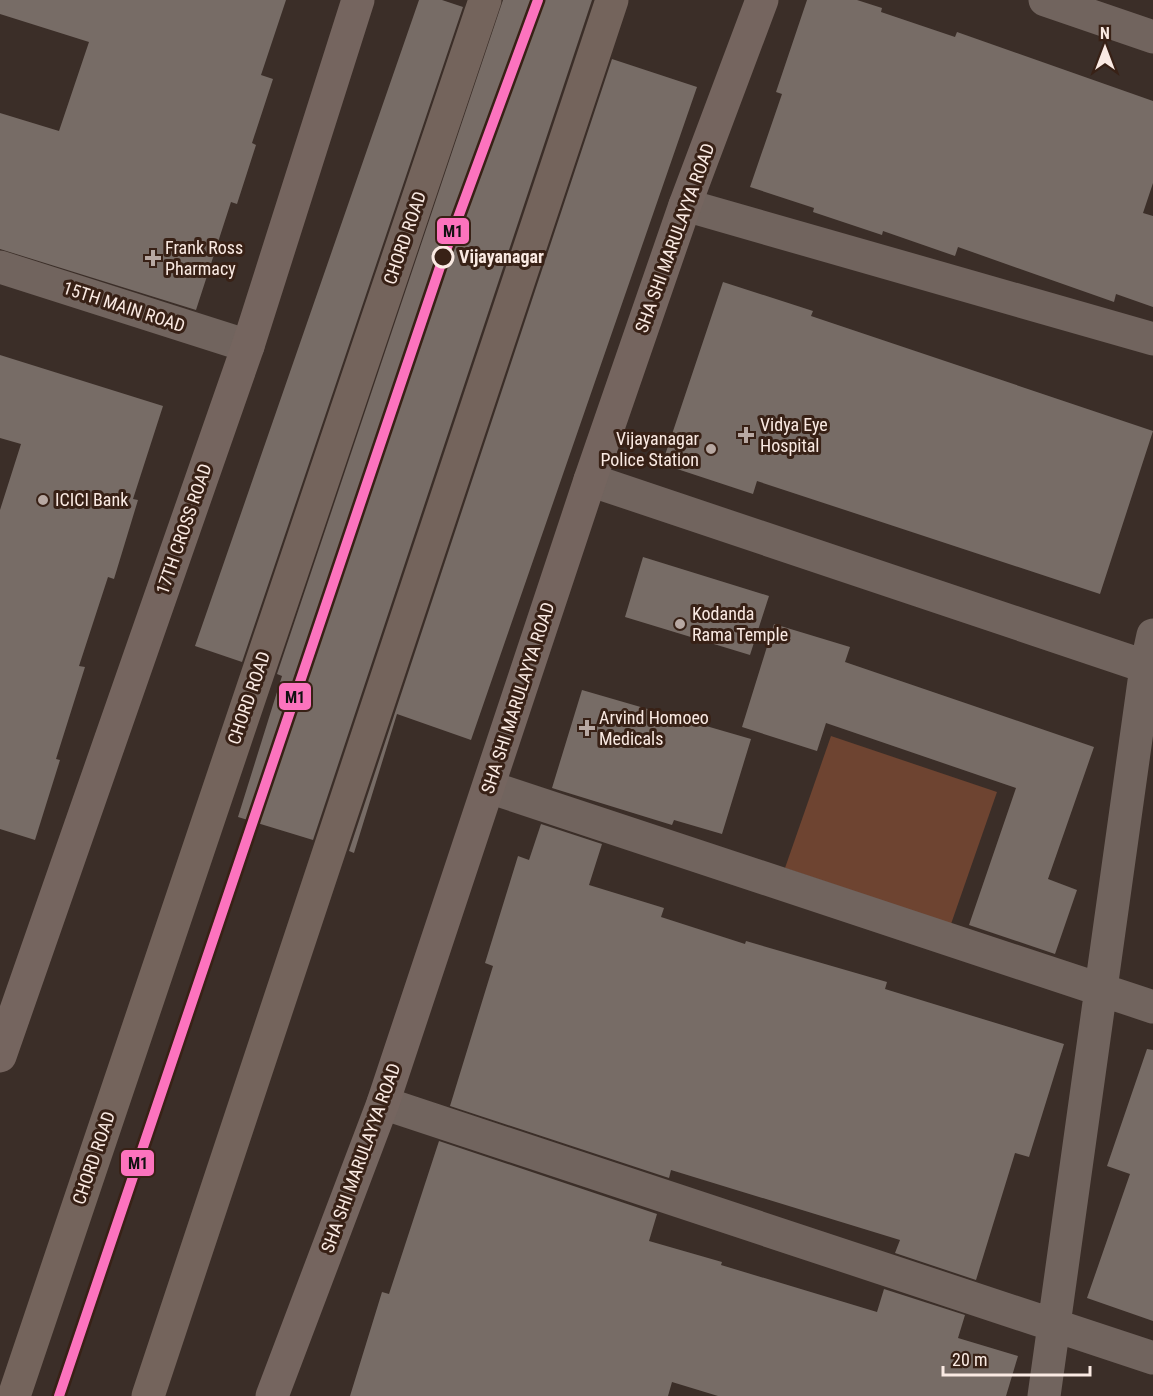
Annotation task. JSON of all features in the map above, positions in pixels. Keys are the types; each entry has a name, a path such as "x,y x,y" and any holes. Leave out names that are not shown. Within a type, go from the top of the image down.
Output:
{"main road":[{"name":"CHORD ROAD","path":"14,1396 485,0"},
{"path":"148,1396 612,0"}],"street":[{"name":"17TH CROSS ROAD","path":"0,1056 248,346 358,0"},
{"name":"SHA SHI MARULAYYA ROAD","path":"272,1396 383,1103 590,480 685,205 762,0"},
{"path":"1045,0 1153,37"},
{"path":"685,205 1153,339"},
{"name":"15TH MAIN ROAD","path":"0,267 248,346"},
{"path":"590,480 1150,668"},
{"path":"1044,1396 1153,635"},
{"path":"489,787 1153,1007"},
{"path":"383,1103 1153,1358"}],"shaded area":[{"path":"831,736 997,792 951,924 785,868"}],"building":[{"path":"0,0 286,0 261,75 273,79 252,143 256,145 237,204 231,202 196,310 0,249 0,113 59,131 89,42 0,14"},
{"path":"419,0 442,0 463,7 242,662 195,646"},
{"path":"503,0 592,0 313,840 238,817 282,676 277,674"},
{"path":"807,0 857,0 882,8 881,12 955,37 957,32 1153,101 1153,183 1143,213 1153,216 1153,307 1116,294 1114,302 958,247 955,256 883,231 882,235 813,212 814,208 750,187 782,94 776,92"},
{"path":"612,59 697,87 471,740 397,714 354,853 349,851"},
{"path":"723,282 813,311 811,316 1153,431 1100,594 757,481 753,494 662,464"},
{"path":"0,355 163,406 133,499 138,500 114,579 108,577 79,666 85,667 56,759 60,760 35,840 0,829 0,510 21,444 0,438"},
{"path":"643,557 769,596 750,655 625,617"},
{"path":"774,624 850,647 845,662 1094,747 1048,879 1077,890 1055,954 969,925 1016,788 826,723 817,751 742,727"},
{"path":"582,690 751,739 722,834 674,820 672,825 552,788"},
{"path":"541,824 602,844 589,885 664,908 661,917 745,944 746,941 887,982 885,989 1064,1044 1029,1157 1015,1153 976,1280 895,1253 900,1240 671,1170 669,1178 450,1106 493,966 485,963 518,856 529,860"},
{"path":"1147,1049 1153,1050 1153,1321 1087,1298 1130,1174 1107,1166"},
{"path":"439,1141 657,1214 649,1241 722,1262 721,1265 877,1312 884,1289 965,1315 958,1338 1018,1356 1006,1396 718,1396 672,1382 668,1396 350,1396 382,1292 389,1294"}],"transit line":[{"name":"M1","path":"59,1396 441,264 538,0"}],"place":[{"name":"Vijayanagar","path":"443,257"},
{"name":"Frank Ross Pharmacy","path":"153,258"},
{"name":"Vidya Eye Hospital","path":"746,435"},
{"name":"Vijayanagar Police Station","path":"711,449"},
{"name":"ICICI Bank","path":"43,500"},
{"name":"Kodanda Rama Temple","path":"680,624"},
{"name":"Arvind Homoeo Medicals","path":"587,728"}]}
